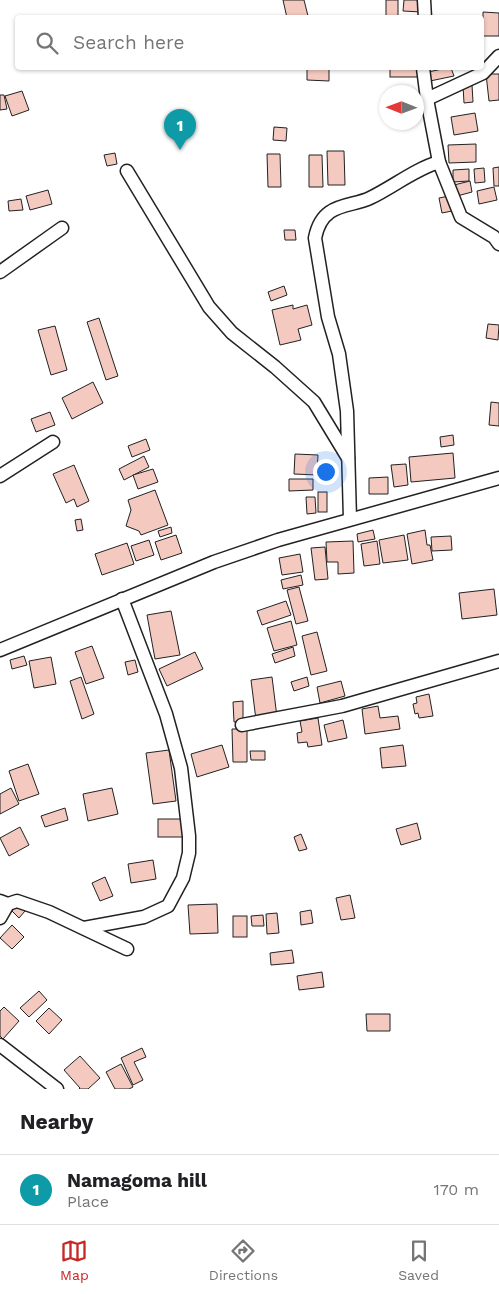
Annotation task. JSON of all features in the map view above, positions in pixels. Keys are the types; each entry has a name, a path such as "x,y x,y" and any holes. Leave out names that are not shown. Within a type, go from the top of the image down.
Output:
{"street":[{"path":"424,0 425,15"},
{"path":"427,99 483,73 499,56"},
{"path":"423,70 439,162 461,217 494,237 499,244"},
{"path":"350,519 347,411 339,354 328,317 315,238 316,230 331,211 369,199 432,164 439,162"},
{"path":"127,171 209,307 232,333 314,402 348,458"},
{"path":"0,272 62,228"},
{"path":"0,476 53,442"},
{"path":"0,650 214,562 278,540 499,478"},
{"path":"84,928 144,917 168,906 183,878 189,853 189,836 181,768 166,714 122,599"},
{"path":"242,725 342,706 499,661"},
{"path":"0,918 4,902 17,901 49,912 128,948"},
{"path":"0,1045 58,1089"}],"building":[{"path":"283,0 304,0 308,15 286,15"},
{"path":"386,0 398,0 398,15 386,15"},
{"path":"404,0 422,0 421,12 403,11"},
{"path":"483,12 499,13 499,36 484,36"},
{"path":"307,70 329,70 329,81 307,80"},
{"path":"390,70 418,70 418,77 390,77"},
{"path":"452,70 454,76 430,81 428,72"},
{"path":"486,74 499,74 499,100 489,101"},
{"path":"472,85 473,102 464,103 463,86"},
{"path":"22,91 29,110 12,116 5,96"},
{"path":"0,95 4,95 7,109 0,110"},
{"path":"475,113 478,131 454,135 451,117"},
{"path":"274,127 287,128 286,141 273,140"},
{"path":"476,144 476,162 449,163 448,145"},
{"path":"327,151 344,151 345,185 328,185"},
{"path":"115,153 117,164 107,166 104,155"},
{"path":"267,154 280,154 281,187 268,187"},
{"path":"309,155 322,155 323,187 309,187"},
{"path":"499,167 499,186 494,186 493,168"},
{"path":"484,168 485,182 475,183 474,169"},
{"path":"469,169 469,181 453,182 453,170"},
{"path":"470,181 472,192 457,196 454,185"},
{"path":"494,187 497,200 479,204 477,191"},
{"path":"48,190 52,204 30,210 26,196"},
{"path":"449,196 452,211 442,213 439,198"},
{"path":"21,199 23,210 9,211 8,201"},
{"path":"284,230 295,230 296,240 285,240"},
{"path":"284,286 287,295 271,301 268,292"},
{"path":"293,305 293,309 307,305 312,325 298,329 301,340 280,345 272,310"},
{"path":"99,318 118,376 106,380 87,322"},
{"path":"488,324 499,325 498,340 486,338"},
{"path":"55,326 67,370 51,375 38,330"},
{"path":"93,382 103,403 72,419 62,398"},
{"path":"491,402 499,403 499,426 489,425"},
{"path":"50,412 55,425 36,432 31,419"},
{"path":"453,435 454,445 441,447 440,437"},
{"path":"146,439 150,450 132,457 128,446"},
{"path":"453,453 455,478 411,482 409,457"},
{"path":"295,454 318,455 317,475 294,474"},
{"path":"144,456 149,467 124,480 119,469"},
{"path":"406,464 408,485 394,487 391,465"},
{"path":"74,465 89,501 77,507 74,499 66,503 53,474"},
{"path":"153,469 158,482 138,489 133,475"},
{"path":"388,477 388,494 369,494 369,478"},
{"path":"289,479 313,479 313,490 289,491"},
{"path":"155,490 168,525 141,535 139,531 126,526 131,510 128,500"},
{"path":"318,492 327,492 327,512 318,512"},
{"path":"306,497 315,497 316,513 307,514"},
{"path":"81,519 83,530 77,531 75,520"},
{"path":"171,527 172,533 160,537 158,531"},
{"path":"373,530 375,539 358,542 357,534"},
{"path":"425,530 427,545 430,545 433,560 412,564 407,534"},
{"path":"176,535 182,553 161,560 155,542"},
{"path":"404,535 408,560 383,563 379,540"},
{"path":"451,536 452,550 432,551 431,537"},
{"path":"149,540 154,555 136,561 131,546"},
{"path":"353,541 354,573 338,574 338,562 327,562 326,542"},
{"path":"377,541 380,564 364,566 361,544"},
{"path":"127,543 134,564 102,575 95,554"},
{"path":"325,547 328,579 315,580 311,548"},
{"path":"300,554 303,572 282,575 279,558"},
{"path":"301,575 303,585 283,589 281,580"},
{"path":"299,587 308,621 296,624 287,590"},
{"path":"494,589 497,615 462,619 459,593"},
{"path":"286,601 291,615 262,625 257,611"},
{"path":"171,611 180,655 155,659 147,615"},
{"path":"291,621 297,645 274,651 267,628"},
{"path":"317,632 327,671 311,675 302,636"},
{"path":"92,646 104,678 86,684 75,652"},
{"path":"293,647 295,656 275,663 272,654"},
{"path":"195,652 203,669 167,686 159,669"},
{"path":"24,656 27,665 12,669 10,660"},
{"path":"51,657 56,684 34,688 29,661"},
{"path":"135,660 138,672 128,675 125,662"},
{"path":"81,677 94,714 82,719 70,681"},
{"path":"272,677 277,717 256,720 251,680"},
{"path":"307,677 309,686 294,691 291,682"},
{"path":"341,681 345,696 320,703 317,687"},
{"path":"429,694 433,716 419,718 418,713 415,714 413,704 417,703 416,697"},
{"path":"243,701 243,722 234,722 233,702"},
{"path":"378,706 380,718 398,716 400,729 365,734 362,709"},
{"path":"318,718 322,745 308,747 307,742 298,743 297,733 302,732 300,721"},
{"path":"343,720 347,738 328,742 324,725"},
{"path":"232,729 247,729 247,762 233,762"},
{"path":"222,745 229,767 197,777 191,754"},
{"path":"403,745 406,766 382,768 380,748"},
{"path":"169,750 176,801 153,804 146,753"},
{"path":"250,751 265,751 265,760 251,760"},
{"path":"28,764 39,794 19,801 9,771"},
{"path":"11,788 19,804 0,814 0,794"},
{"path":"112,788 118,814 88,821 83,794"},
{"path":"65,808 68,820 45,827 41,816"},
{"path":"158,819 185,819 185,837 158,837"},
{"path":"417,823 421,839 401,845 396,829"},
{"path":"20,827 29,845 9,856 0,838"},
{"path":"301,834 307,849 299,851 294,837"},
{"path":"153,860 156,879 131,883 128,864"},
{"path":"105,877 113,896 100,901 92,883"},
{"path":"350,895 355,918 341,920 336,898"},
{"path":"217,904 218,933 190,934 188,905"},
{"path":"17,905 25,911 19,918 12,911"},
{"path":"311,910 313,923 301,925 300,912"},
{"path":"277,913 279,933 267,934 266,914"},
{"path":"263,915 264,926 252,926 251,916"},
{"path":"233,916 247,916 247,937 233,937"},
{"path":"12,925 24,937 12,949 0,938"},
{"path":"292,950 294,963 271,965 270,953"},
{"path":"322,972 324,987 299,990 297,976"},
{"path":"39,991 47,1000 29,1017 20,1008"},
{"path":"4,1007 19,1021 3,1039 0,1036 0,1011"},
{"path":"49,1008 62,1020 49,1034 36,1021"},
{"path":"366,1014 390,1014 390,1031 367,1031"},
{"path":"142,1048 146,1057 134,1062 143,1080 133,1085 121,1058"},
{"path":"80,1056 100,1078 88,1089 79,1089 64,1070"},
{"path":"121,1064 133,1087 129,1089 115,1089 106,1072"}],"place":[{"name":"Namagoma hill","path":"180,150"}]}
